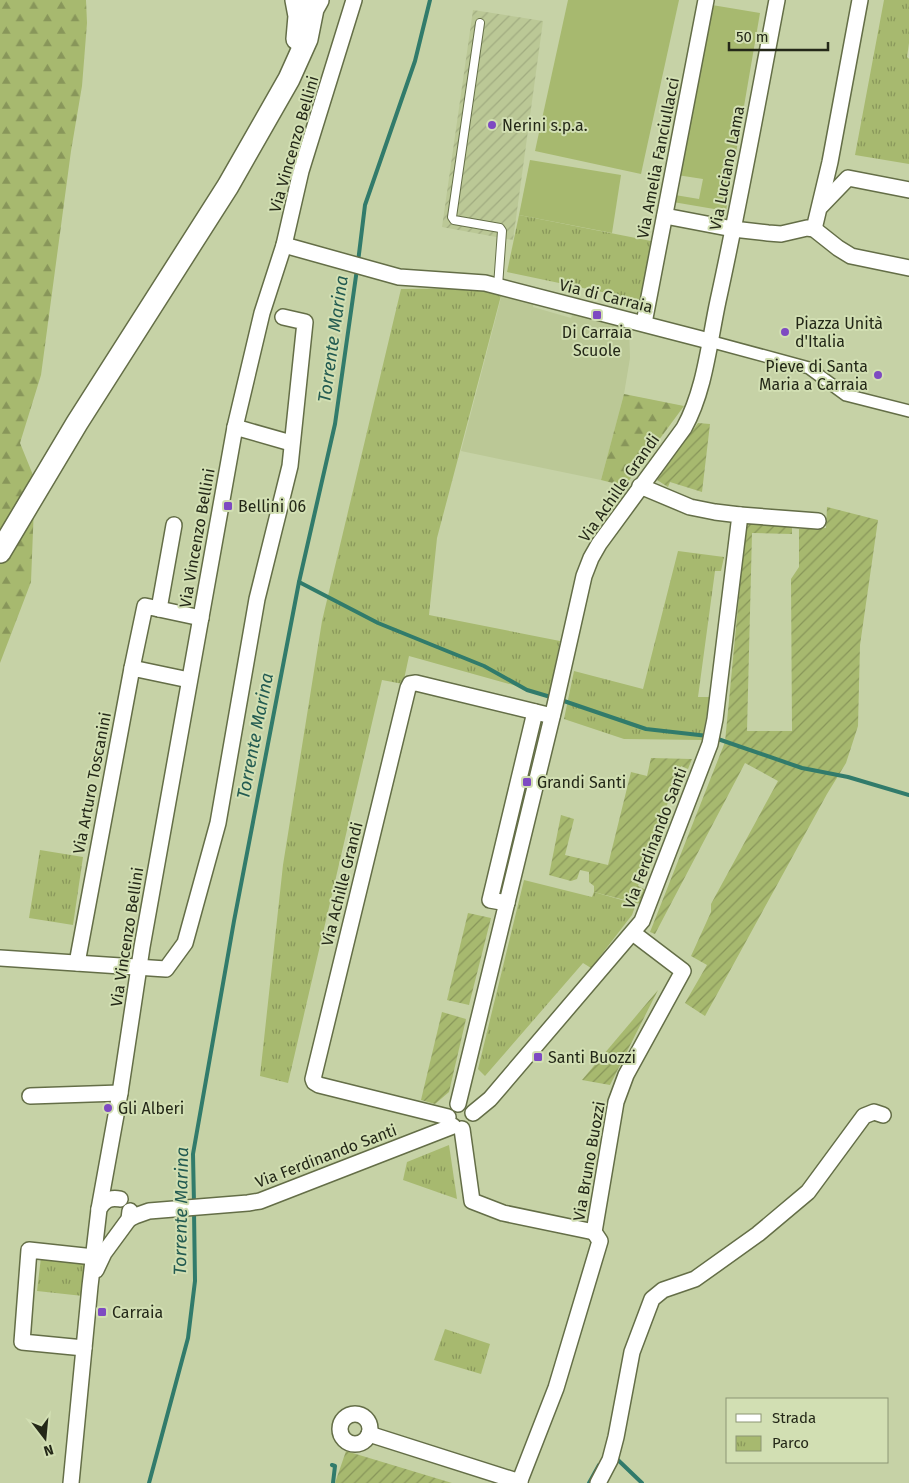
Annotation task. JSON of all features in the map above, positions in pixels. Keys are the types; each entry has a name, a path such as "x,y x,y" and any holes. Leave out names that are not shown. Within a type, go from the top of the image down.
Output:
{"main road":[{"path":"289,79 299,29 296,0"},
{"path":"0,552 77,423 228,186 289,79 307,39 313,9 318,0"}],"street":[{"name":"Via Vincenzo Bellini","path":"71,1483 99,1211 120,1092 138,967 235,427 262,312 284,245 302,171 354,0"},
{"name":"Via Amelia Fanciullacci","path":"644,323 706,0"},
{"name":"Via Luciano Lama","path":"709,341 733,229 777,0"},
{"path":"814,229 830,162 860,0"},
{"path":"830,162 840,173 848,178 909,190"},
{"path":"821,206 848,178"},
{"path":"665,216 733,229 781,234 806,228 814,229 851,256 909,268"},
{"name":"Via di Carraia","path":"284,245 399,277 485,283 644,323 808,368 846,394 909,411"},
{"path":"0,958 166,969 185,943 218,823 257,599 290,466 305,322 283,317"},
{"name":"Via Achille Grandi","path":"458,1104 554,710 584,576 599,544 684,428 691,415 703,375 709,341"},
{"path":"235,427 291,443"},
{"path":"640,486 690,507 715,512 818,521"},
{"name":"Via Ferdinando Santi","path":"126,1212 248,1203 274,1196 454,1124 470,1126 474,1113 490,1099 642,921 710,744 715,719 740,515"},
{"path":"174,525 159,609 200,618"},
{"name":"Via Arturo Toscanini","path":"76,963 145,606 159,609"},
{"path":"132,668 189,680"},
{"name":"Via Achille Grandi","path":"454,1124 319,1085 314,1082 313,1076 409,686 416,683 535,712 554,710"},
{"path":"507,903 490,900 535,712"},
{"name":"Via Bruno Buozzi","path":"369,1434 520,1482 556,1388 594,1265 600,1241 594,1232 618,1096 626,1075 683,970 633,933"},
{"path":"30,1096 120,1092"},
{"path":"474,1113 466,1104 458,1104 452,1107 454,1124 472,1201 503,1213 594,1232"},
{"path":"598,1483 610,1460 632,1352 652,1299 663,1290 695,1279 758,1234 808,1192 864,1116 874,1112 883,1115"},
{"path":"106,1170 108,1185 126,1212"},
{"path":"115,1198 126,1212 118,1228 109,1228 102,1222 99,1211 105,1201 115,1198"},
{"name":"Via Vincenzo Bellini","path":"90,1286 104,1253 126,1212"},
{"path":"84,1348 22,1342 29,1250 94,1257"}],"lane":[{"path":"480,23 452,217 454,220 500,228 502,231 498,286"}],"shaded area":[{"path":"473,10 543,21 513,240 442,227"},
{"path":"502,294 534,301 533,307 571,318 574,310 629,325 630,358 624,394 601,480 461,451"}],"green space":[{"path":"0,0 86,0 87,23 82,86 71,151 41,375 20,443 35,480 31,582 0,663"},
{"path":"568,0 679,0 641,174 535,151"},
{"path":"884,0 909,0 909,43 907,57 909,59 909,164 855,155"},
{"path":"706,4 760,13 726,211 673,202 675,195 699,199 703,179 677,175"},
{"path":"530,160 621,175 612,233 519,215"},
{"path":"519,215 651,241 640,300 507,272"},
{"path":"503,288 437,538 429,615 560,641 549,695 409,656 403,684 382,680 288,1083 260,1076 283,865 322,621 401,289"},
{"path":"624,394 684,406 625,486 601,480"},
{"path":"698,423 710,424 702,492 670,482 668,487 657,480"},
{"path":"827,507 878,520 860,645 858,726 846,763 827,794 705,1016 685,1003 707,965 691,956 711,912 711,904 778,781 745,763 655,934 650,932 725,742 746,523 792,525 792,534 752,533 747,731 792,731 791,579 799,567 799,529 826,528"},
{"path":"678,551 724,557 721,571 715,571 698,697 710,697 702,740 624,739 564,719 574,671 643,689"},
{"path":"651,758 692,759 688,769 681,766 638,886 646,890 640,904 594,892 594,886 589,882 589,872 580,870 577,879 571,881 549,875 561,815 574,819 565,855 608,865 631,772 647,776"},
{"path":"40,850 83,857 73,925 29,918"},
{"path":"524,880 592,897 594,892 636,904 632,915 591,968 583,963 485,1076 478,1069"},
{"path":"468,913 491,918 469,1005 447,1000"},
{"path":"658,990 610,1085 582,1080"},
{"path":"442,1012 466,1019 449,1092 435,1104 421,1100"},
{"path":"449,1145 457,1199 403,1180 407,1162"},
{"path":"41,1257 87,1262 83,1296 37,1291"},
{"path":"445,1329 490,1344 481,1374 434,1360"},
{"path":"346,1451 452,1483 335,1483"}],"waterway":[{"name":"Torrente Marina","path":"358,262 365,205 415,61 430,0"},
{"name":"Torrente Marina","path":"194,1204 193,1154 234,921 299,582 335,424 357,269"},
{"path":"299,582 378,623 484,666 527,690 554,698"},
{"path":"561,700 646,729 708,736"},
{"path":"715,738 802,768 848,777 909,795"},
{"name":"Torrente Marina","path":"149,1483 188,1338 195,1281 194,1211"},
{"path":"613,1458 618,1460 642,1483"},
{"path":"332,1465 335,1466 333,1483"},
{"path":"589,1483 599,1465"}],"place":[{"name":"Nerini s.p.a.","path":"492,125"},
{"name":"Di Carraia Scuole","path":"597,315"},
{"name":"Piazza Unità d'Italia","path":"785,332"},
{"name":"Pieve di Santa Maria a Carraia","path":"878,375"},
{"name":"Bellini 06","path":"228,506"},
{"name":"Grandi Santi","path":"527,782"},
{"name":"Santi Buozzi","path":"538,1057"},
{"name":"Gli Alberi","path":"108,1108"},
{"name":"Carraia","path":"102,1312"}]}
